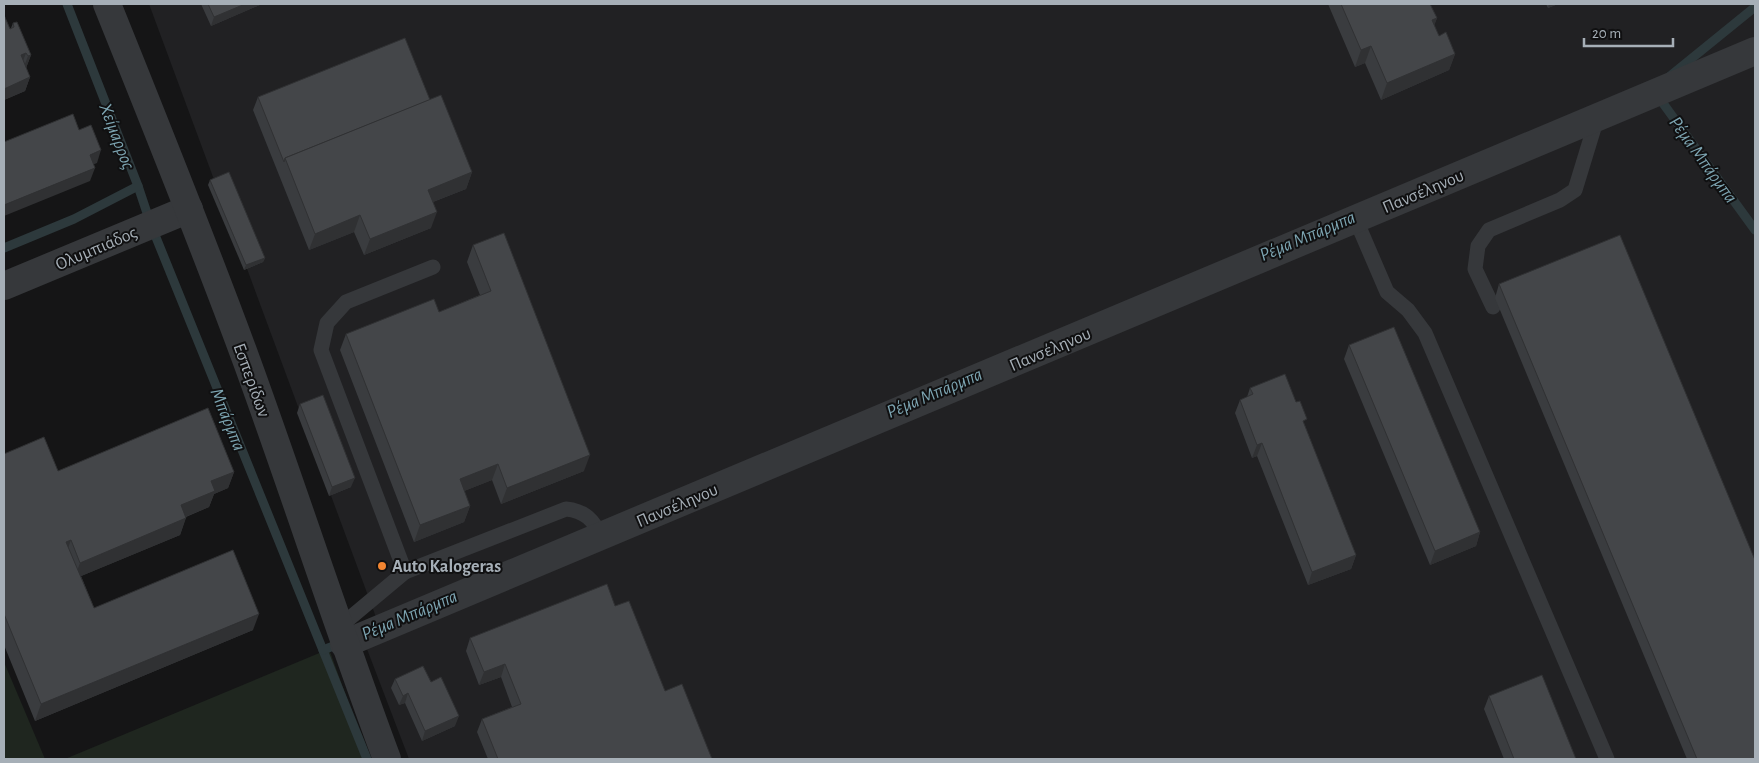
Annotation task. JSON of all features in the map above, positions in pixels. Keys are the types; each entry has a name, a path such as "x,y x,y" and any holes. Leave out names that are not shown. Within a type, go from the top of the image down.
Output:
{"street":[{"name":"Εσπερίδων","path":"107,4 189,209 247,363 341,636 387,759"},
{"name":"Πανσέληνου","path":"341,636 601,537 1755,51"},
{"name":"Ολυμπιάδος","path":"4,286 189,209"}],"lane":[{"path":"1493,307 1475,269 1478,246 1489,230 1560,200 1574,190 1597,118"},
{"path":"1356,220 1387,292 1408,310 1425,332 1607,759"},
{"path":"405,572 321,350 327,323 346,302 433,268"},
{"path":"341,636 405,572 566,509 585,514 592,520 601,537"}],"shaded area":[{"path":"149,4 1755,4 1755,759 409,759 362,636 380,628"},
{"path":"329,649 369,759 65,759"},
{"path":"4,662 45,759 4,759"}],"building":[{"path":"208,4 245,4 214,17"},
{"path":"1341,4 1430,4 1437,18 1432,20 1439,36 1446,32 1455,54 1387,83 1371,46 1361,50"},
{"path":"4,15 10,29 14,27 13,23 17,22 31,55 28,56 26,53 21,55 30,77 4,89"},
{"path":"405,38 430,100 285,158 284,162 258,97"},
{"path":"441,95 472,172 428,190 437,212 370,239 360,215 315,234 285,158"},
{"path":"73,114 79,130 91,125 101,150 90,155 95,168 4,205 4,142"},
{"path":"229,172 265,258 246,265 210,180"},
{"path":"504,233 590,455 507,488 498,464 460,479 470,506 420,525 346,334 434,299 439,312 491,291 473,245"},
{"path":"1620,235 1755,560 1755,759 1697,759 1499,284"},
{"path":"1394,327 1480,532 1435,551 1349,345"},
{"path":"1285,374 1296,402 1300,401 1307,419 1303,421 1356,555 1312,572 1262,443 1257,445 1240,400 1253,394 1250,388"},
{"path":"323,395 355,478 332,487 300,404"},
{"path":"208,408 234,472 211,481 215,491 181,505 186,518 80,563 71,540 66,542 94,608 233,550 259,614 41,704 4,614 4,454 44,437 58,471"},
{"path":"607,584 615,606 629,601 665,691 682,684 712,759 498,759 482,719 521,704 505,664 484,672 470,638"},
{"path":"423,666 431,682 441,677 459,716 425,731 408,693 403,696 395,679"},
{"path":"1542,675 1576,759 1514,759 1489,696"}],"waterway":[{"name":"Χείμαρρος","path":"4,248 74,219 138,186 67,4"},
{"name":"Ρέμα Μπάρμπα","path":"1670,76 1755,7"},
{"name":"Ρέμα Μπάρμπα","path":"1657,95 1755,230"},
{"name":"Μπάρμπα","path":"138,186 151,225 367,759"},
{"name":"Ρέμα Μπάρμπα","path":"323,650 341,643"}],"place":[{"name":"Auto Kalogeras","path":"382,566"}]}
